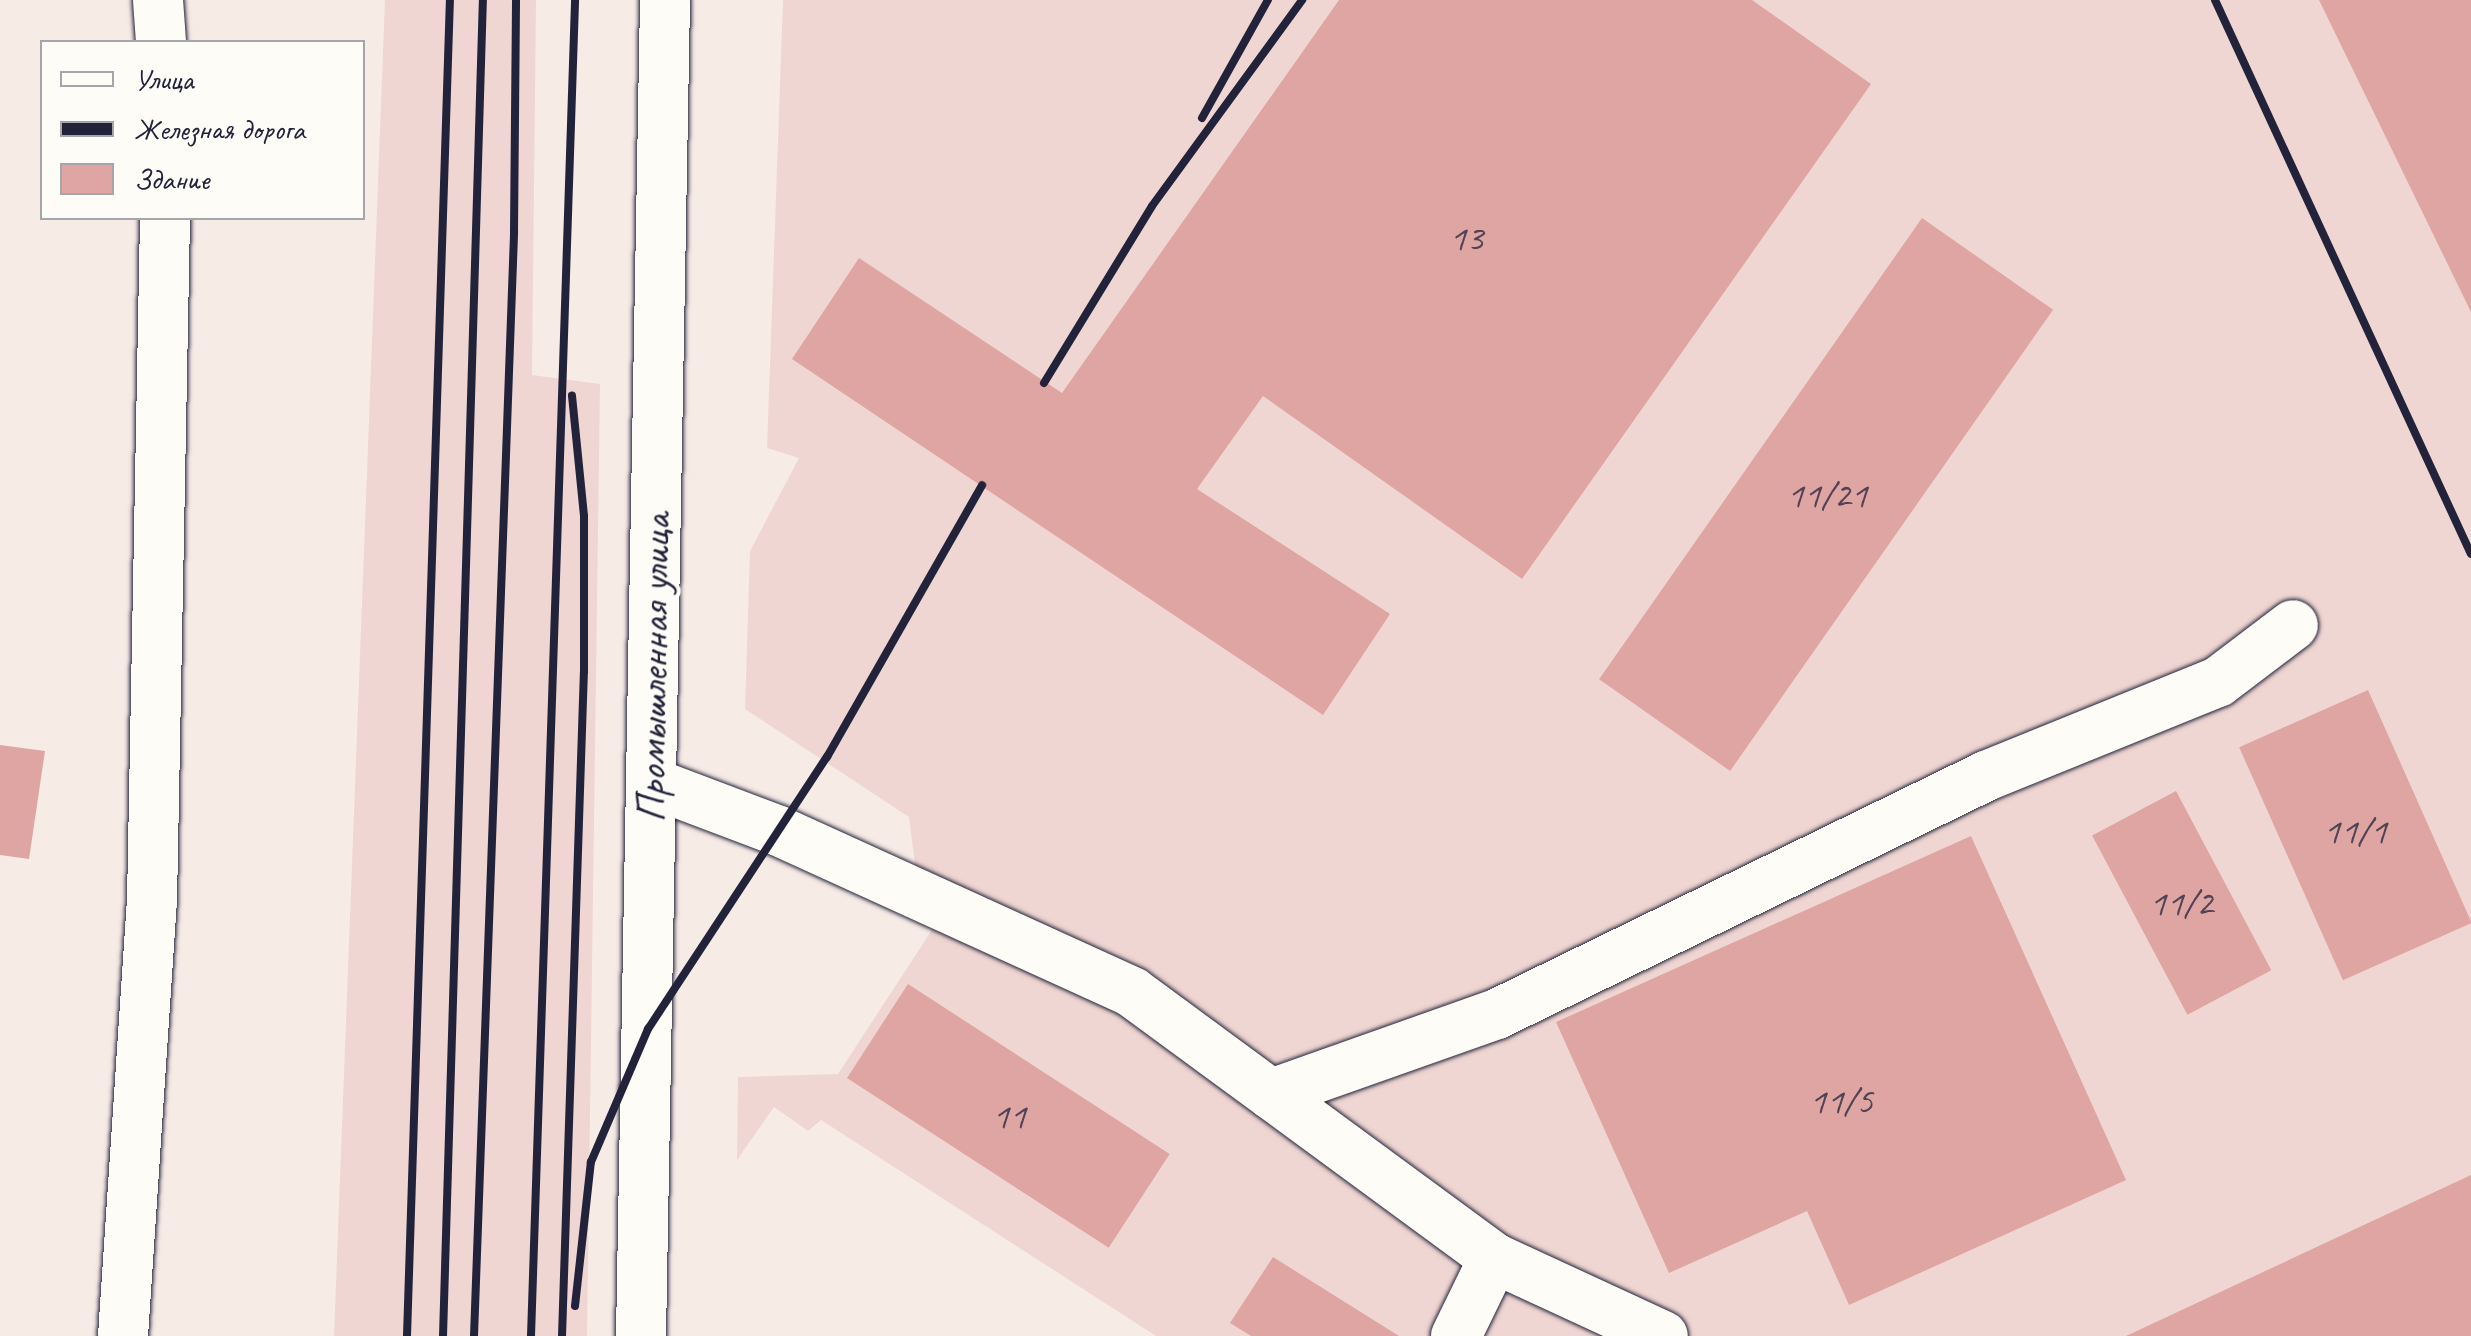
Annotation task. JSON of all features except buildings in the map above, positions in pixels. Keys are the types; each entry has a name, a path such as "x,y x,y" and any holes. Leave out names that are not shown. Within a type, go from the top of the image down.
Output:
{"street":[{"path":"158,0 161,40"},
{"name":"Промышленная улица","path":"642,1336 665,0"},
{"path":"123,1336 152,902 165,220"},
{"path":"1271,1094 1497,1014 1986,776 2218,682 2292,625"},
{"path":"652,782 779,831 1132,992 1494,1258 1663,1336"},
{"path":"1456,1336 1494,1258"}],"shaded area":[{"path":"385,0 536,0 532,375 600,384 587,1336 334,1336"},
{"path":"783,0 2471,0 2471,1336 1156,1336 821,1120 808,1131 774,1107 737,1160 738,1077 838,1074 943,913 918,887 909,817 745,709 750,551 799,458 767,448"}],"railway":[{"path":"407,1336 450,0"},
{"path":"443,1336 483,0"},
{"path":"474,1336 514,232 516,0"},
{"path":"531,1336 575,0"},
{"path":"1202,118 1268,0"},
{"path":"1044,383 1152,206 1302,0"},
{"path":"2215,0 2471,554"},
{"path":"562,1336 584,671 584,516 572,396"},
{"path":"575,1306 591,1162 648,1029 827,757 982,485"}]}
